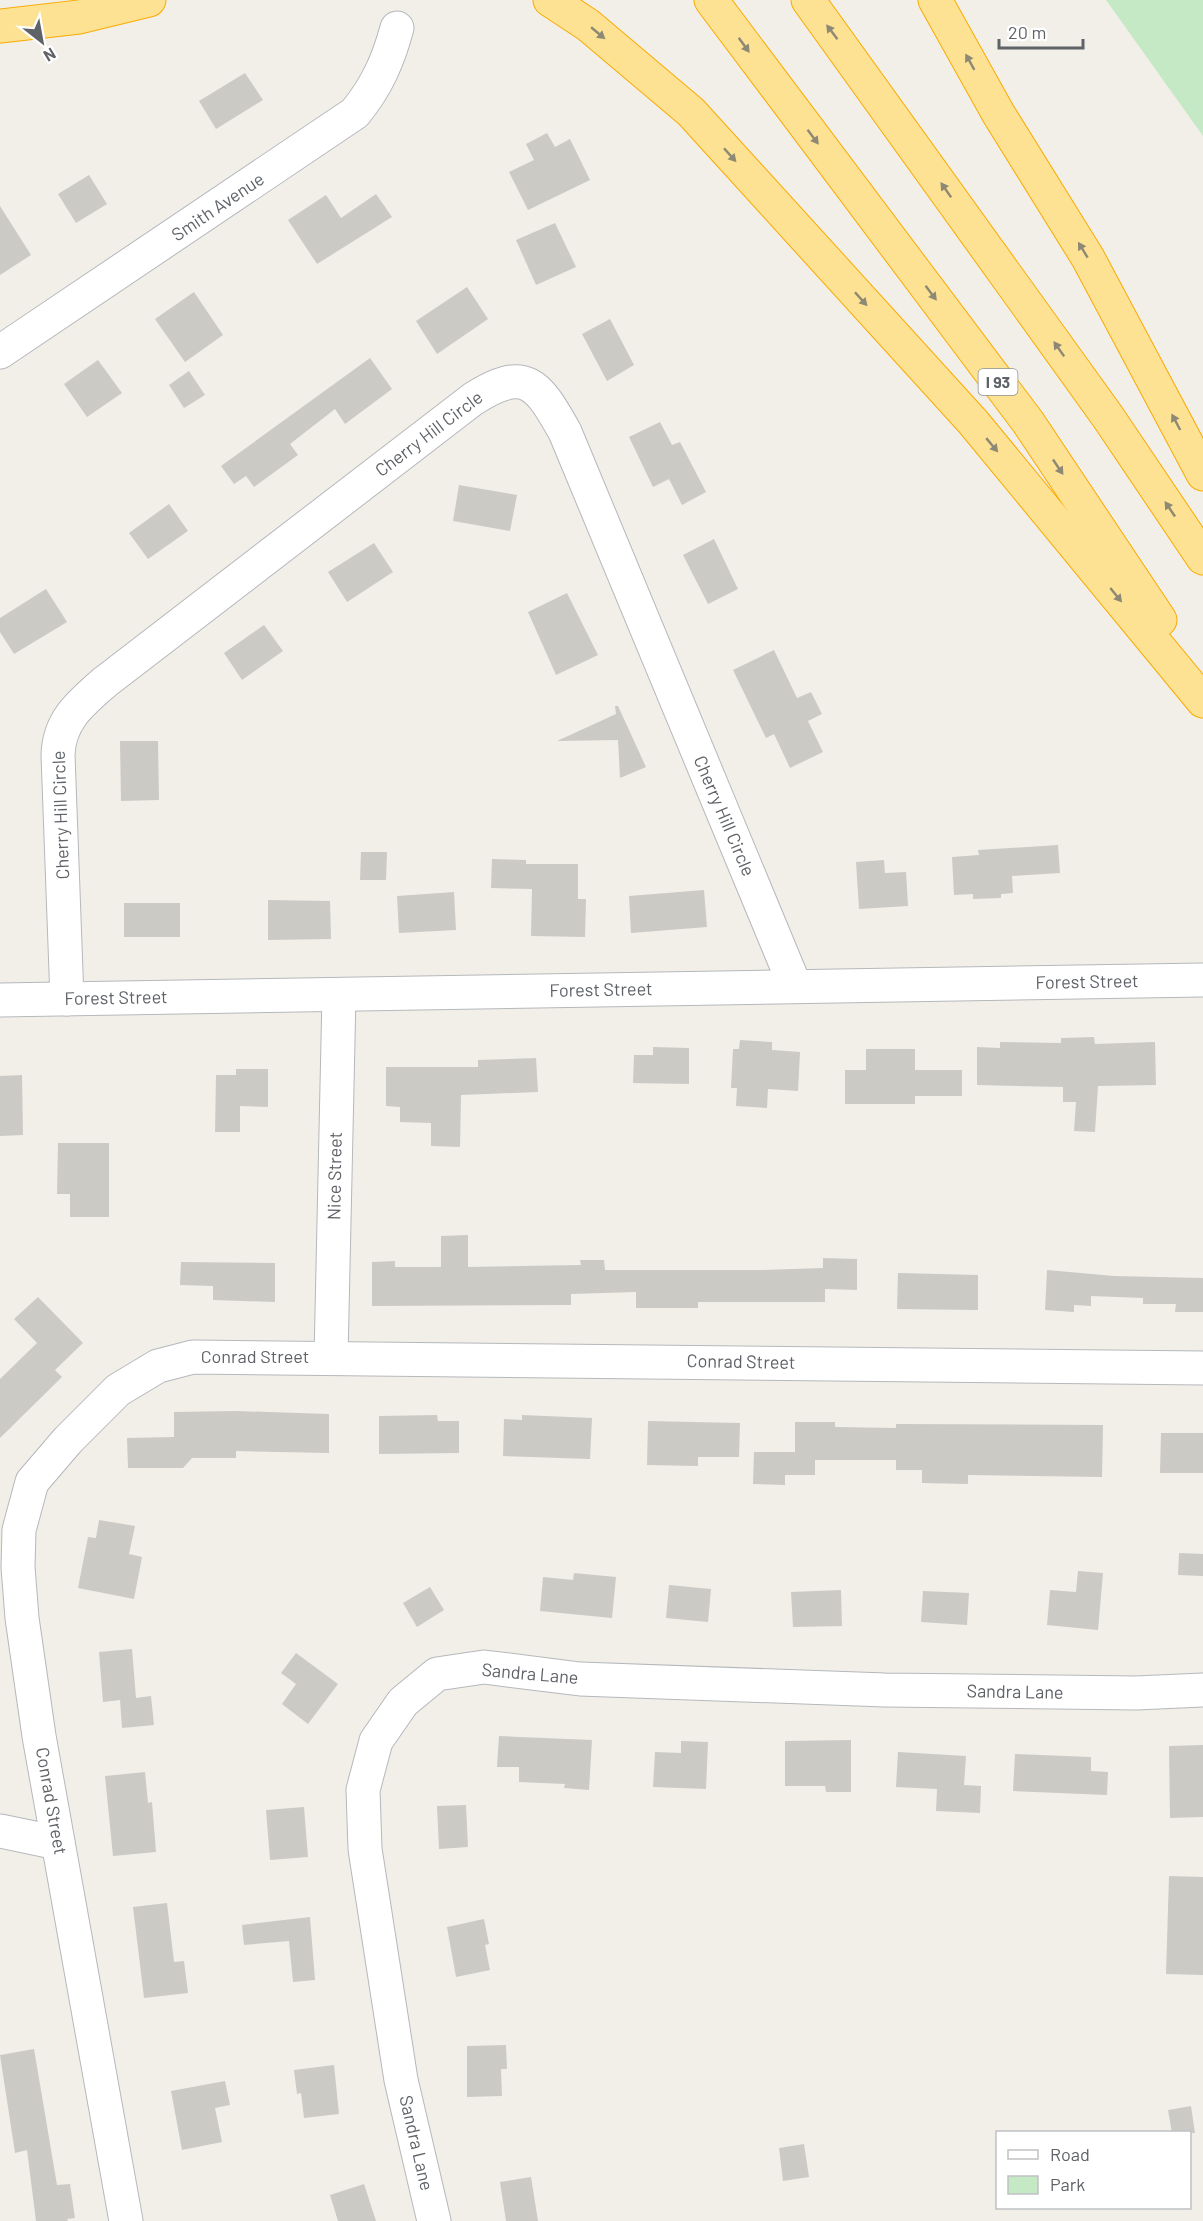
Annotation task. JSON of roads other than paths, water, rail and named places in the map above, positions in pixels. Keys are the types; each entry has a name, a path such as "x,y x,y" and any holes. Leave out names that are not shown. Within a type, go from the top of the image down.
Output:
{"highway":[{"path":"0,26 79,17 149,0"},
{"path":"550,0 588,25 691,112 973,422 1203,701"},
{"name":"I 93","path":"711,0 1028,422 1203,684"},
{"path":"808,0 1094,398 1203,558"},
{"path":"935,0 998,113 1088,258 1203,474"}],"street":[{"name":"Smith Avenue","path":"0,352 355,113 374,90 388,62 397,28"},
{"name":"Cherry Hill Circle","path":"67,999 58,754 61,731 66,722 80,704 105,682 473,399 490,388 508,382 523,381 538,390 565,432 795,987"},
{"name":"Forest Street","path":"0,1000 1203,980"},
{"name":"Nice Street","path":"331,1358 339,995"},
{"name":"Conrad Street","path":"126,2221 58,1843 22,1618 18,1567 9,1528 32,1482 118,1390 158,1366 193,1357 1203,1368"},
{"name":"Sandra Lane","path":"434,2221 401,2080 366,1849 363,1791 376,1741 403,1702 437,1674 484,1667 580,1679 885,1690 1136,1693 1203,1690"},
{"path":"0,1831 58,1843"}]}
